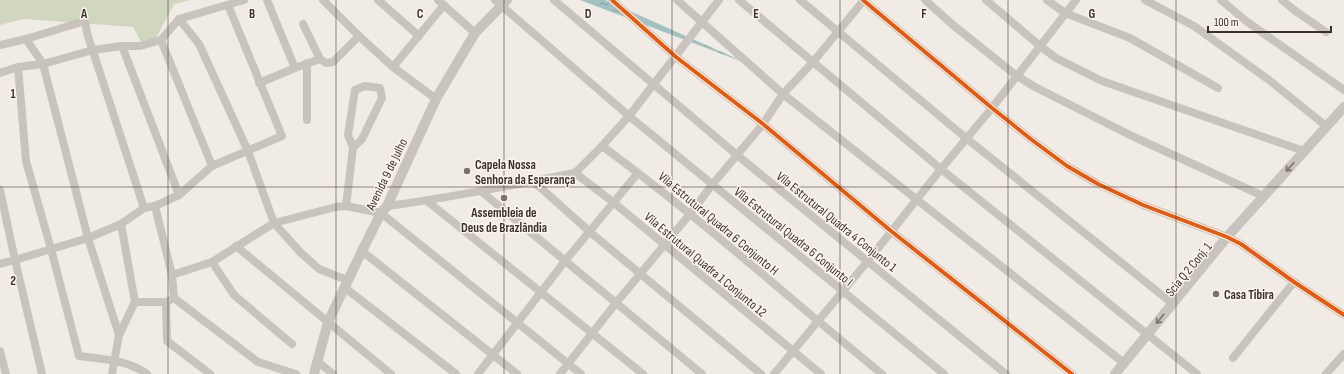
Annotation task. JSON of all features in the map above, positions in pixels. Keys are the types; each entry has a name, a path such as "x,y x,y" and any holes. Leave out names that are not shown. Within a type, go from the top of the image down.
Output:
{"street":[{"path":"0,73 18,67 43,64 93,50 122,46 140,46 161,40 179,19 244,0"},
{"path":"268,0 296,68"},
{"path":"323,0 393,67 436,99"},
{"path":"378,0 419,36"},
{"name":"Vila Estrutural Quadra 4 Conjunto 1","path":"554,0 737,155 1006,374"},
{"path":"612,0 676,56 763,124 891,231 1072,374"},
{"path":"677,0 783,94 1124,363"},
{"path":"172,275 212,262 274,223 336,207 346,206 384,210 575,173 629,116 719,0"},
{"path":"739,0 941,169 1197,374"},
{"path":"800,0 966,138 1172,304"},
{"path":"560,374 616,303 763,124 783,94 813,62 863,0 992,108 1067,166 1098,184 1143,205 1227,237 1241,244 1294,282 1344,315"},
{"path":"925,0 953,25 1017,76 1035,87 1134,137 1263,196"},
{"path":"986,0 1056,58 1102,81 1304,151"},
{"path":"1048,0 1065,13 1130,38 1218,88"},
{"path":"774,374 992,108 1076,0"},
{"path":"1145,0 1194,26 1269,80 1326,126"},
{"path":"1221,0 1246,21 1344,90"},
{"path":"1282,0 1326,32"},
{"name":"Avenida 9 de Julho","path":"314,374 328,322 362,251 384,210 436,99 475,33 501,2"},
{"name":"Vila Estrutural Quadra 6 Conjunto I","path":"501,2 629,116 944,374"},
{"path":"393,67 419,36 441,3 475,33"},
{"path":"0,264 88,238 122,224 144,208 155,206 179,195 212,166 282,136 228,5"},
{"path":"179,19 199,44 248,151 274,223 300,253 319,269 346,284 456,374"},
{"path":"0,45 26,39 85,21 87,33 144,208"},
{"path":"303,24 320,60 326,63 333,62 359,36"},
{"path":"26,39 43,64 88,238 119,335"},
{"path":"161,40 212,166"},
{"path":"122,46 179,195"},
{"path":"259,83 307,63 320,60"},
{"path":"307,63 307,120"},
{"path":"18,67 26,161 79,356 115,361 142,370 147,374"},
{"path":"346,206 353,148 348,134 355,90 365,86 380,88 382,98 362,139 353,148"},
{"name":"Scia Q 2 Conj. 1","path":"1115,374 1227,237 1344,107"},
{"name":"Vila Estrutural Quadra 6 Conjunto H","path":"602,146 690,214 817,322 882,374"},
{"name":"Vila Estrutural Quadra 1 Conjunto 12","path":"575,173 613,202 664,246 820,374"},
{"path":"478,374 565,262 638,173"},
{"path":"532,181 590,232 761,374"},
{"path":"0,190 42,374"},
{"path":"482,192 702,374"},
{"path":"427,201 642,374"},
{"path":"155,206 172,275 167,341 210,374"},
{"path":"384,210 581,374"},
{"path":"112,374 119,335 135,302 122,224"},
{"path":"236,246 390,374"},
{"path":"362,251 517,374"},
{"path":"212,262 234,295 292,344"},
{"path":"1233,358 1294,282"},
{"path":"135,302 170,300 258,362 296,374"},
{"path":"0,351 6,374"},
{"path":"1326,374 1344,354"},
{"path":"317,361 333,374"}],"green space":[{"path":"0,0 191,0 174,4 156,38 141,42 133,27 24,19 0,25"}],"water":[{"path":"580,0 605,0 751,65"}],"cycle path":[{"path":"612,0 676,57 763,124 891,231 1072,374"},
{"path":"863,0 992,108 1067,166 1098,184 1143,205 1227,237 1241,244 1294,282 1344,315"}],"place":[{"name":"Capela Nossa Senhora da Esperança","path":"467,171"},
{"name":"Assembleia de Deus de Brazlândia","path":"504,198"},
{"name":"Casa Tibira","path":"1216,294"}]}
